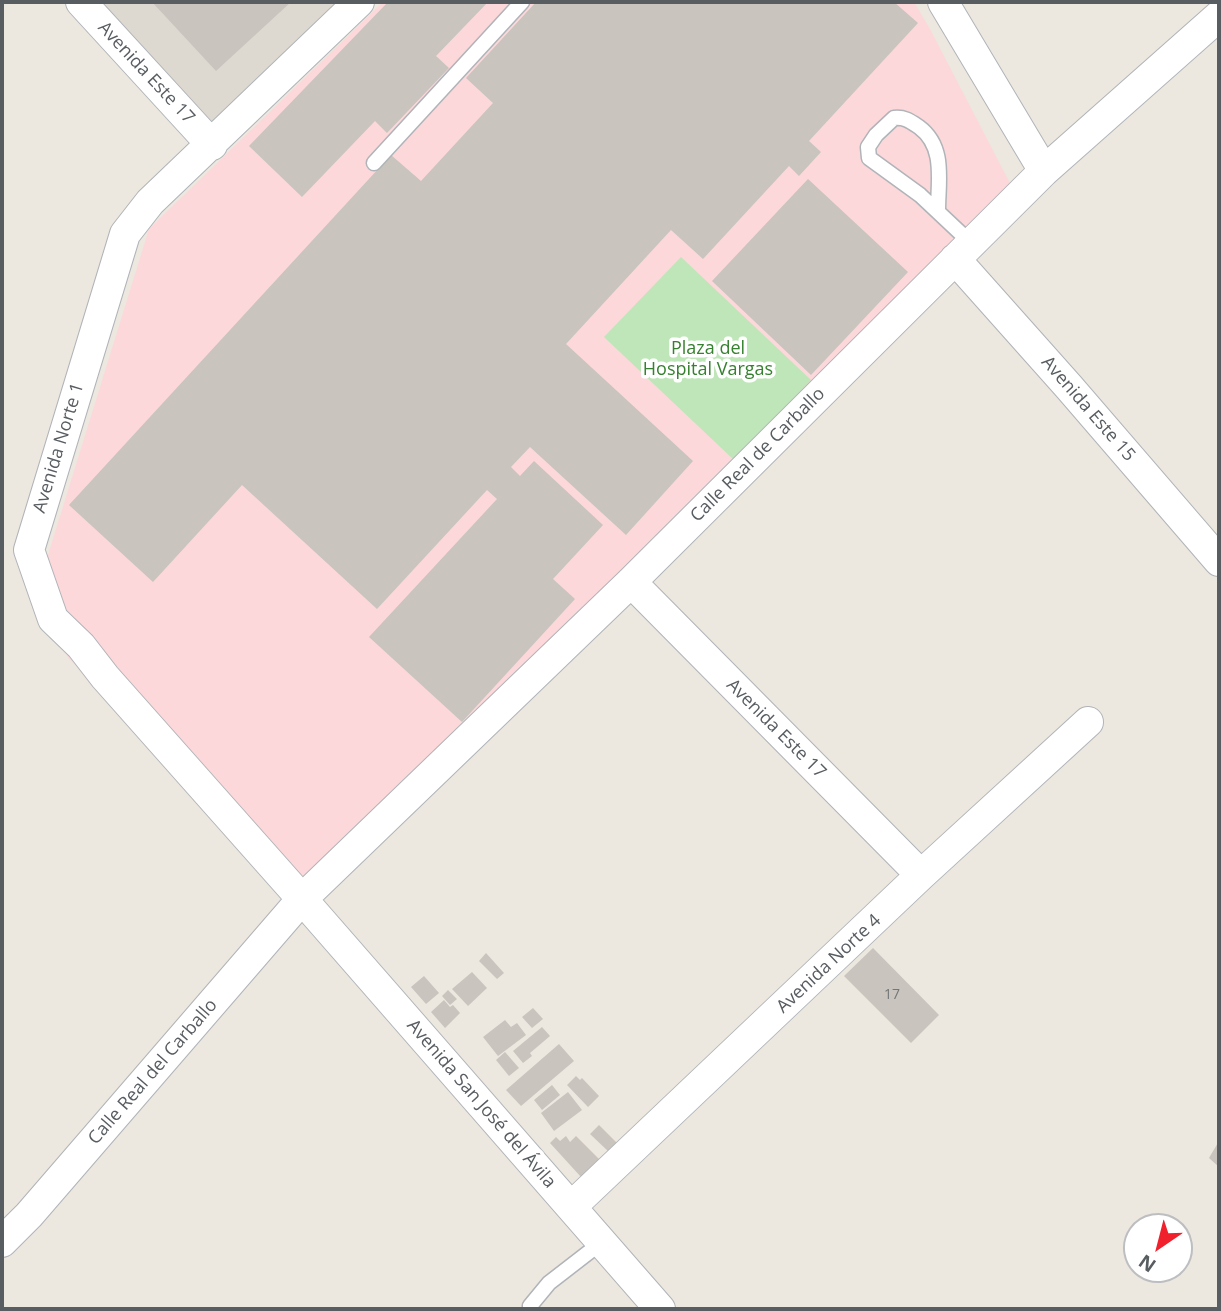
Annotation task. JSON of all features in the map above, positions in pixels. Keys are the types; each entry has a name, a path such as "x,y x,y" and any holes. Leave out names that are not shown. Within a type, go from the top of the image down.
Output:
{"street":[{"name":"Avenida Este 17","path":"81,2 212,145"},
{"name":"Avenida Norte 1","path":"302,899 105,677 81,646 53,619 29,550 125,234 150,202 359,2"},
{"path":"943,2 1044,171"},
{"name":"Calle Real de Carballo","path":"302,899 631,582 1044,171 1219,16"},
{"name":"Avenida Este 15","path":"963,251 1219,561"},
{"name":"Avenida Este 17","path":"631,582 921,875"},
{"name":"Avenida Norte 4","path":"571,1207 921,875 1088,722"},
{"name":"Avenida San José del Ávila","path":"302,899 660,1309"},
{"name":"Calle Real del Carballo","path":"2,1242 29,1215 302,899"}],"lane":[{"path":"374,163 522,2"},
{"path":"938,211 939,156 930,137 904,117 894,118 867,147 869,158 938,211 963,251"},
{"path":"531,1309 530,1306 549,1283 602,1242"}],"shaded area":[{"path":"100,2 342,2 212,125"},
{"path":"383,2 914,2 1013,189 306,881 68,658 39,584 149,229"}],"green space":[{"name":"Plaza del Hospital Vargas","path":"681,257 811,380 734,460 604,337"}],"building":[{"path":"152,2 291,2 216,71"},
{"path":"388,2 488,2 436,56 449,68 387,133 375,121 302,197 249,146"},
{"path":"536,2 894,2 918,23 809,141 821,152 799,176 789,166 703,259 671,230 566,344 693,461 626,535 530,447 511,467 520,476 534,461 603,525 553,579 575,599 462,722 369,637 497,499 487,490 377,609 242,485 153,582 69,505 391,155 421,181 493,103 466,78"},
{"path":"808,179 908,272 811,375 712,281"},
{"path":"873,948 939,1015 911,1043 844,976"},
{"path":"486,953 504,973 497,979 479,961"},
{"path":"472,972 487,988 468,1006 452,989"},
{"path":"424,976 439,993 426,1004 411,987"},
{"path":"448,990 457,999 450,1005 442,996"},
{"path":"444,1000 460,1013 445,1028 431,1012"},
{"path":"533,1008 543,1019 532,1028 522,1017"},
{"path":"505,1020 511,1027 517,1023 526,1035 498,1056 483,1037"},
{"path":"542,1027 550,1036 530,1053 532,1056 523,1063 513,1051"},
{"path":"559,1044 574,1061 521,1106 506,1090"},
{"path":"505,1052 519,1068 509,1076 496,1060"},
{"path":"576,1076 580,1080 582,1078 599,1096 588,1107 567,1085"},
{"path":"552,1085 560,1095 542,1110 534,1100"},
{"path":"568,1092 582,1110 554,1131 541,1113"},
{"path":"599,1125 617,1143 609,1152 590,1134"},
{"path":"566,1136 570,1142 576,1136 600,1160 581,1177 550,1143 556,1137 560,1141"},
{"path":"1219,1141 1219,1167 1209,1158"}]}
